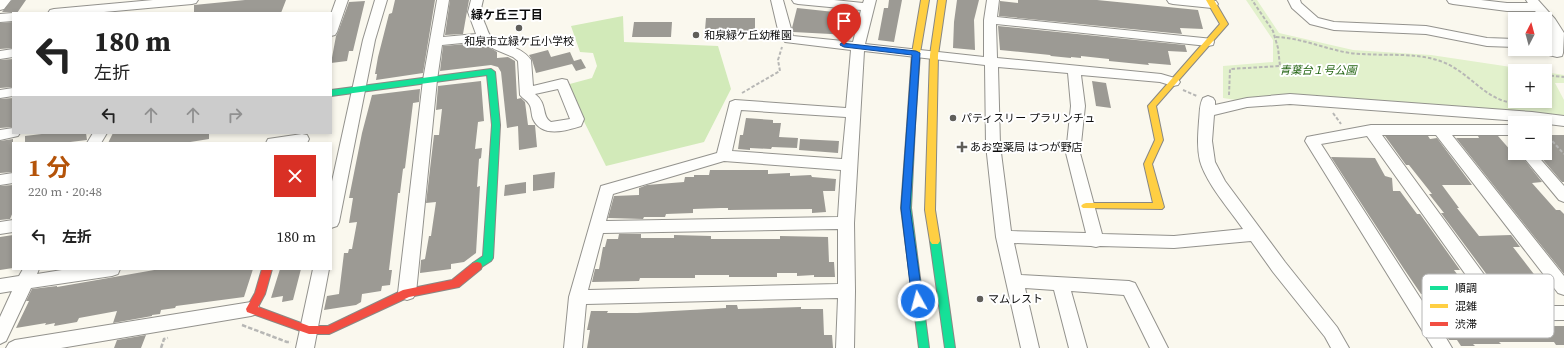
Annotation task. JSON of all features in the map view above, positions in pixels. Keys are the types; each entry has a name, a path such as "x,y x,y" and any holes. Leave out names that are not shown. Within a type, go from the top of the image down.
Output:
{"street":[{"path":"0,6 5,0"},
{"path":"68,12 170,5 192,0"},
{"path":"333,19 342,0"},
{"path":"332,217 369,40 381,0"},
{"path":"407,293 430,80 443,0"},
{"path":"477,0 474,12 484,37"},
{"path":"777,0 785,34 789,39 992,62 1161,78 1171,83"},
{"path":"798,0 869,3 858,46 849,165 846,223 847,291 845,348"},
{"path":"924,348 906,208 916,53 925,0"},
{"path":"942,0 934,55 930,210 950,348"},
{"path":"993,0 990,20 994,145 1004,237 1030,348"},
{"path":"1086,206 1159,207 1148,164 1159,140 1152,106 1224,24 1211,2 1173,0"},
{"path":"1294,0 1296,5 1314,21 1334,26 1426,30 1487,42 1508,43"},
{"path":"1453,0 1507,7 1536,3 1543,12"},
{"path":"0,18 12,17"},
{"path":"990,20 1208,42"},
{"path":"1552,24 1558,34 1557,52 1552,51"},
{"path":"436,42 484,37 499,46 518,54 524,60 527,92"},
{"path":"0,55 12,53"},
{"path":"1074,70 1078,106 1073,152 1096,241"},
{"path":"14,348 251,310 309,330 328,330 407,293 455,284 488,258 496,125 491,72 332,93"},
{"path":"0,94 12,92"},
{"path":"1340,348 1331,332 1227,196 1208,162 1205,141 1207,107 1228,106 1265,99 1325,101 1532,117 1564,121"},
{"path":"724,156 736,105 853,113"},
{"path":"1552,129 1564,129"},
{"path":"1371,130 1474,274"},
{"path":"1421,314 1312,141 1371,130 1440,130 1508,133"},
{"path":"1440,130 1553,274"},
{"path":"0,135 12,133"},
{"path":"279,142 302,138"},
{"path":"573,348 578,297 606,190 724,156 849,165"},
{"path":"1533,160 1564,196"},
{"path":"0,180 12,178"},
{"path":"597,227 846,223"},
{"path":"0,228 12,226"},
{"path":"1004,237 1096,241 1174,242 1255,234"},
{"path":"0,286 28,276 100,270"},
{"path":"251,310 260,294 267,270"},
{"path":"299,345 309,330 321,270"},
{"path":"1554,275 1564,288"},
{"path":"0,336 28,276"},
{"path":"1014,281 1129,288 1159,348"},
{"path":"1061,284 1078,348"},
{"path":"578,297 847,291"},
{"path":"1437,338 1443,348"}],"path":[{"path":"1228,106 1230,69 1280,66 1276,37 1252,0"},
{"path":"1276,37 1351,53 1435,59 1456,69 1483,90 1498,99 1508,102"},
{"path":"746,96 739,96 780,71 778,60 784,43 789,39"},
{"path":"1552,76 1564,77"},
{"path":"1171,83 1207,107"},
{"path":"1325,101 1348,134"},
{"path":"1552,141 1564,154"},
{"path":"236,326 243,325 287,342 299,345"},
{"path":"161,348 164,338 172,337"}],"green space":[{"name":"青葉台１号公園","path":"1246,0 1257,0 1279,33 1353,50 1431,55 1508,67 1508,108 1552,108 1552,73 1564,75 1564,83 1555,83 1564,100 1564,117 1257,97 1236,100 1223,98 1223,66 1273,62 1273,40"},
{"path":"623,16 624,42 718,46 731,89 704,142 606,166 566,85 592,78 597,66 593,53 580,52 571,26"}],"building":[{"path":"12,0 26,0 18,12 2,12"},
{"path":"245,0 286,0 281,12 194,12 194,5"},
{"path":"395,0 435,0 423,73 376,80 377,74 375,74 378,57 389,14 392,13"},
{"path":"450,0 469,0 463,34 445,35"},
{"path":"889,0 902,0 894,42 878,40 884,8 888,8"},
{"path":"957,0 979,0 974,20 975,50 953,48"},
{"path":"1018,0 1097,0 1198,10 1203,29 1180,28 1182,34 999,16 1000,1 1018,3"},
{"path":"365,1 353,51 349,51 347,61 332,63 336,36 349,2"},
{"path":"797,8 853,14 850,35 793,32 792,28"},
{"path":"706,18 755,18 755,33 731,33 731,30 705,30"},
{"path":"12,22 12,48 0,49 0,23"},
{"path":"634,22 672,22 671,37 632,37"},
{"path":"998,26 1185,45 1187,52 1168,51 1171,65 1148,63 1149,65 1109,61 1109,59 1081,56 1081,58 1071,58 1000,50"},
{"path":"478,43 478,45 484,44 497,52 497,58 508,57 515,61 517,99 521,98 525,102 528,125 535,125 537,147 519,150 518,126 507,128 501,72 498,67 491,65 440,71 443,46"},
{"path":"548,50 551,57 570,52 574,61 581,59 586,68 576,71 572,64 536,73 529,55"},
{"path":"12,59 12,87 0,88 0,60"},
{"path":"481,81 484,121 478,122 475,149 482,148 481,158 479,159 477,187 480,186 476,253 464,262 451,264 451,269 420,273 421,260 425,259 429,236 431,236 436,202 426,203 434,135 439,135 442,109 436,110 438,86"},
{"path":"1092,81 1106,83 1111,108 1096,106"},
{"path":"420,89 419,102 413,103 405,168 403,169 400,193 398,193 389,270 392,270 390,285 382,286 381,291 362,294 361,302 356,305 324,310 327,296 339,294 344,253 348,253 349,249 352,249 357,222 349,223 353,198 349,198 362,133 372,95"},
{"path":"12,98 12,127 0,128 0,99"},
{"path":"746,118 773,120 773,123 781,123 779,137 798,138 797,148 772,147 771,149 738,149 740,135 743,135"},
{"path":"42,134 86,134 87,140 70,142 25,142 25,136"},
{"path":"112,134 209,134 209,139 190,142 108,142"},
{"path":"1552,135 1564,135 1564,182 1562,182 1543,160 1552,160"},
{"path":"1385,136 1428,136 1430,139 1437,138 1472,185 1442,185 1459,208 1457,208 1479,236 1511,235 1520,247 1513,247 1534,274 1486,274 1441,213 1444,213 1429,194 1432,194 1409,165 1406,165"},
{"path":"1478,136 1498,136 1508,147 1508,160 1525,160 1542,182 1532,183 1556,210 1560,210 1564,214 1564,274 1456,138 1479,138"},
{"path":"13,139 12,172 0,173 0,141"},
{"path":"800,139 839,141 838,153 799,150"},
{"path":"1331,157 1375,158 1385,176 1392,178 1393,191 1400,191 1417,214 1420,214 1460,270 1454,270 1457,274 1422,274 1421,294"},
{"path":"710,170 768,170 768,174 790,173 790,176 811,175 812,177 836,179 835,191 823,191 826,212 812,213 812,209 728,210 728,208 721,208 693,209 693,213 666,214 665,217 644,217 643,219 608,218 614,196 639,195 639,188 647,185 684,182 685,177 694,177 694,175 709,175"},
{"path":"555,172 554,188 533,191 533,175"},
{"path":"526,182 526,193 504,196 505,185"},
{"path":"12,185 12,214 10,219 0,220 0,186"},
{"path":"619,234 641,234 641,238 674,238 674,235 711,236 711,239 780,239 780,236 828,237 829,262 834,262 835,277 814,277 814,275 797,276 797,273 777,273 777,277 695,275 695,278 640,278 639,281 592,282 595,269 599,269 603,247 605,247 607,239 618,239"},
{"path":"12,235 12,268 0,270 0,237"},
{"path":"154,270 253,270 244,297 176,306 175,308 161,310 160,314 113,323 117,311 79,318 77,322 54,326 55,323 45,325 46,323 16,328 29,301 26,301 32,289 57,287"},
{"path":"280,270 301,270 293,300 282,302 283,296 271,298"},
{"path":"726,305 737,305 738,309 801,307 801,309 823,309 824,335 832,335 833,348 587,348 590,330 587,330 591,311 608,311 607,313 637,313 726,308"},
{"path":"1554,326 1564,326 1564,345 1556,345 1554,342 1499,342 1501,344 1473,344 1475,346 1461,346 1457,340 1449,340 1448,338 1554,338"},
{"path":"146,335 141,348 114,348 117,340"}],"traffic: fast":[{"path":"332,93 491,72 496,125 488,258 477,266"},
{"path":"911,126 906,208 924,348"},
{"path":"935,241 950,348"}],"traffic: slow":[{"path":"911,126 916,53 925,0"},
{"path":"935,241 930,210 934,55 942,0"},
{"path":"1086,206 1159,207 1148,164 1159,140 1152,106 1224,24 1210,0"}],"traffic: jam":[{"path":"267,270 260,294 251,309 309,330 329,330 407,293 455,284 477,266"}],"place":[{"name":"和泉市立緑ケ丘小学校","path":"519,28"},
{"name":"和泉緑ケ丘幼稚園","path":"696,35"},
{"name":"パティスリー プラリンチュ","path":"953,118"},
{"name":"あお空薬局 はつが野店","path":"962,147"},
{"name":"マムレスト","path":"980,299"}],"district":[{"name":"緑ケ丘三丁目","path":"507,15"}],"route":[{"path":"844,45 916,53 906,208 918,301"}]}
